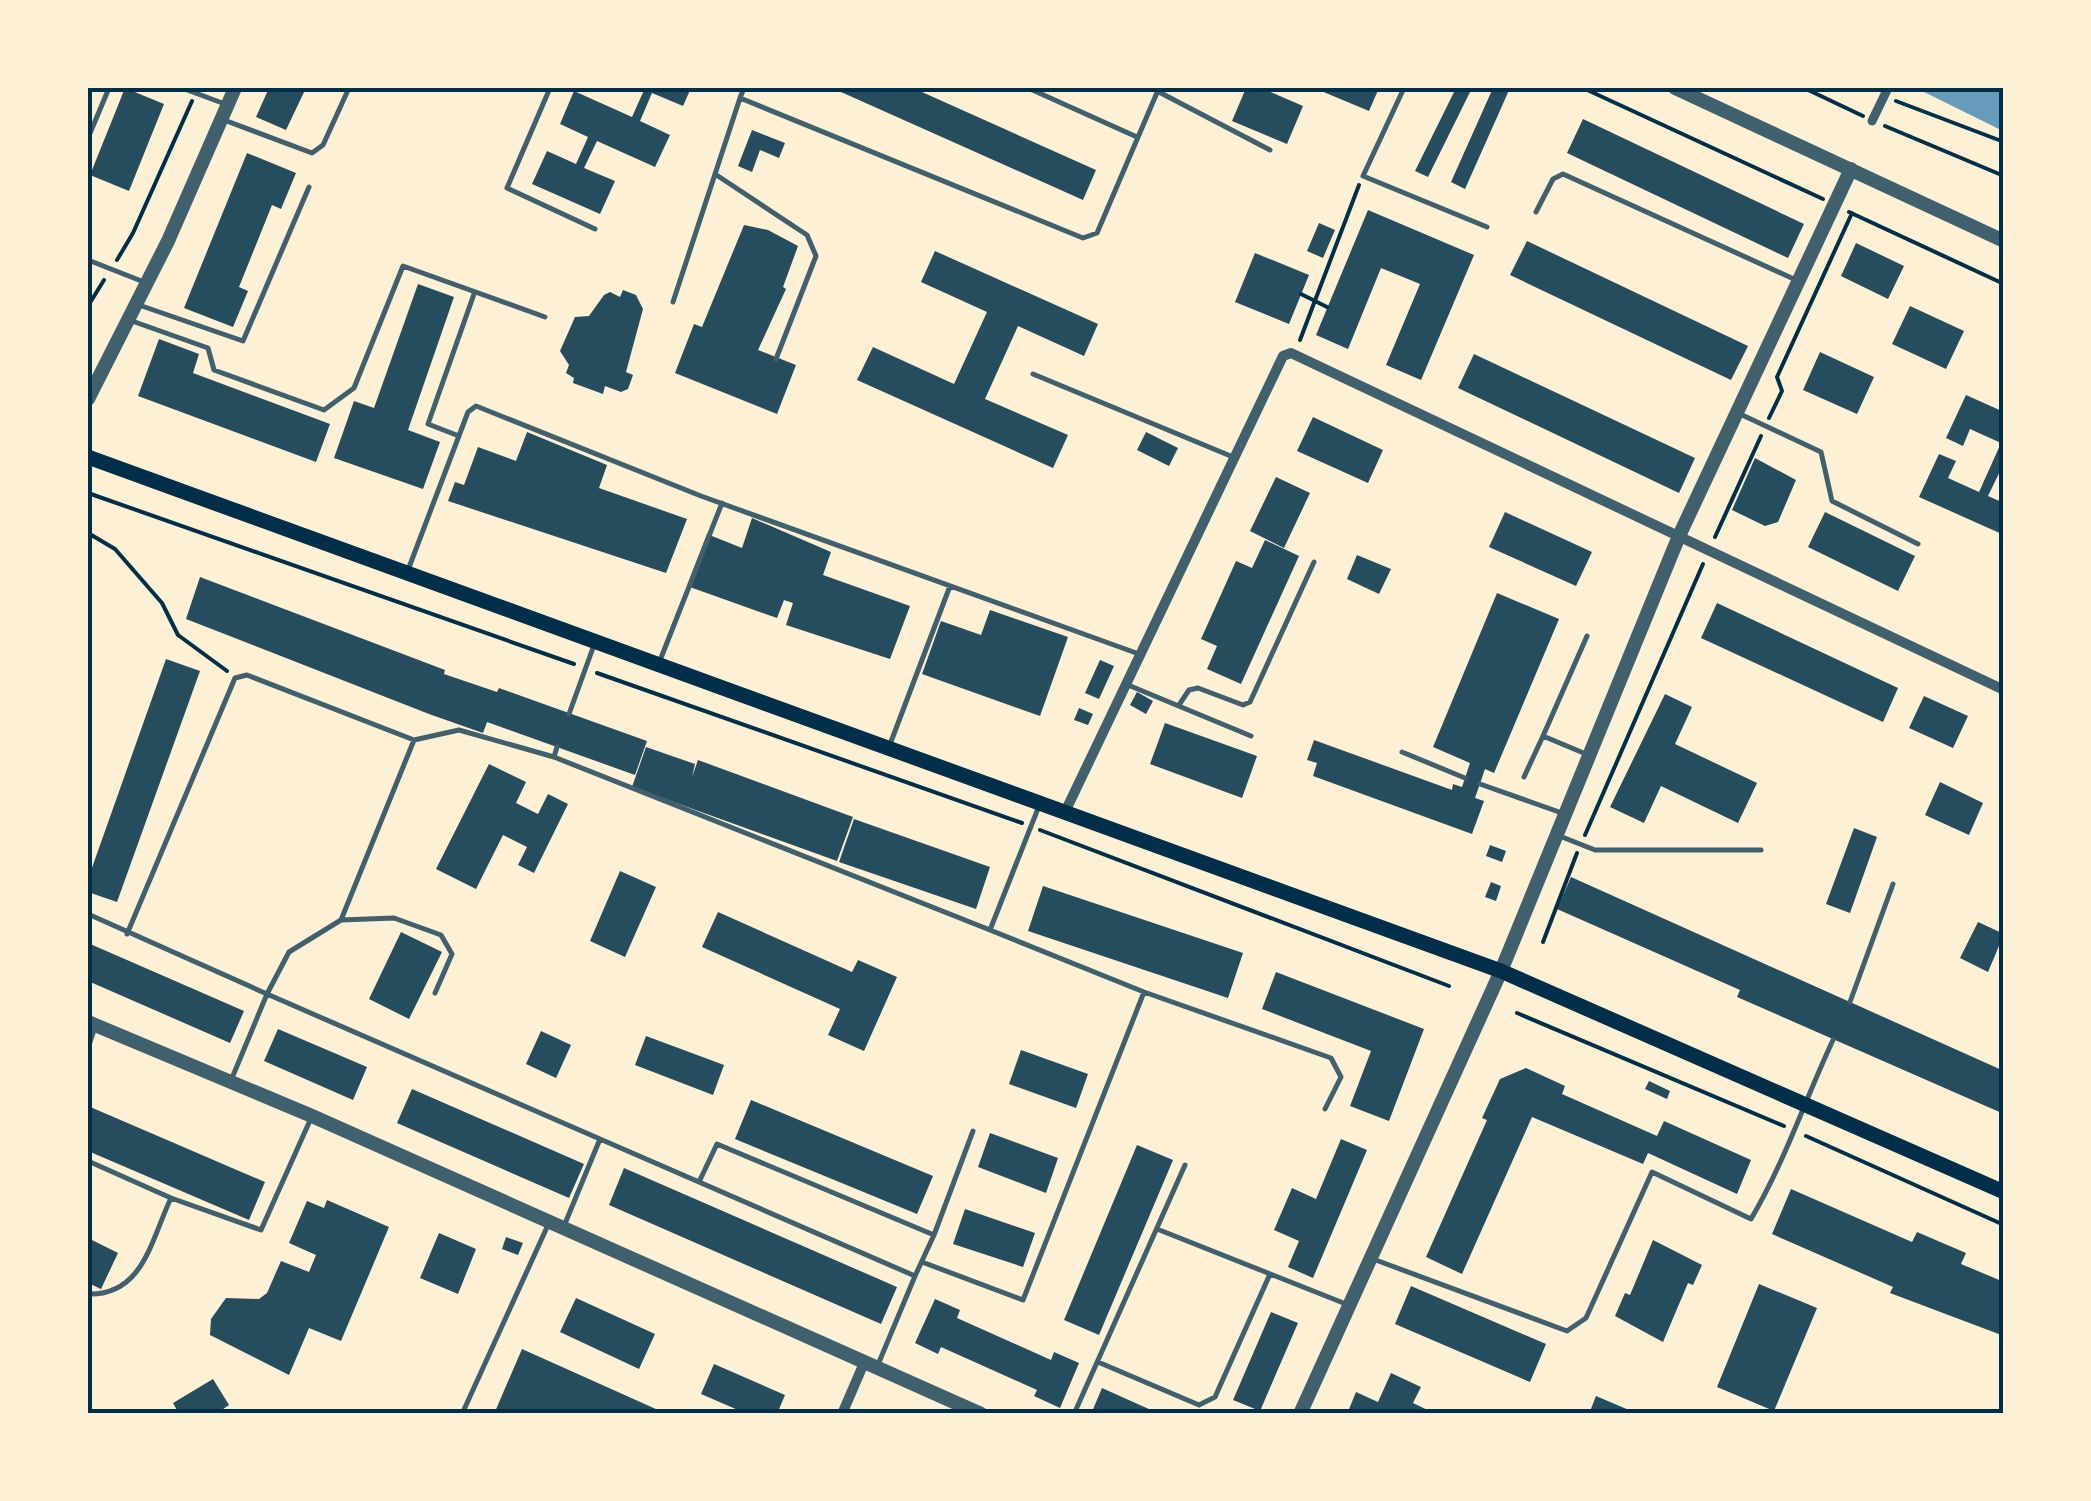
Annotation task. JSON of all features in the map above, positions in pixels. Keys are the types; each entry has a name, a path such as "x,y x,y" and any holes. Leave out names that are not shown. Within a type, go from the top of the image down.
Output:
{"main road":[{"path":"88,458 1501,971 2004,1192"}],"street":[{"path":"88,400 147,283 235,88"},
{"path":"1675,88 2004,241"},
{"path":"1872,120 1888,88"},
{"path":"1300,1414 1501,971 1680,536 1851,170"},
{"path":"1065,812 1283,356 1295,354 2004,690"},
{"path":"91,1024 230,1080 557,1224 958,1409 981,1414"},
{"path":"842,1414 870,1366"}],"lane":[{"path":"88,138 109,88"},
{"path":"182,88 312,153 323,145 350,88"},
{"path":"550,88 507,188 595,229"},
{"path":"673,302 744,88"},
{"path":"1028,88 1137,137"},
{"path":"1404,88 1363,176 1486,226"},
{"path":"740,98 1083,238 1092,237 1158,89 1270,150"},
{"path":"88,113 97,116"},
{"path":"714,174 807,235 816,256 776,359"},
{"path":"1536,212 1553,179 1563,174 1799,281"},
{"path":"136,304 243,342 309,186"},
{"path":"88,260 147,283"},
{"path":"128,320 208,348 212,369 324,410 354,388 402,267 545,317"},
{"path":"459,436 431,427 428,422 474,292"},
{"path":"1033,374 1233,457"},
{"path":"407,573 468,412 476,406 722,503 1140,654"},
{"path":"1737,413 1821,452 1832,501 1918,544"},
{"path":"658,664 722,503"},
{"path":"1179,705 1189,690 1198,688 1243,705 1254,698 1314,562"},
{"path":"889,747 950,586"},
{"path":"1524,777 1587,636"},
{"path":"569,714 595,642"},
{"path":"128,934 235,678 261,679 414,740 459,730 554,756 1144,992 1331,1058 1340,1078 1325,1110"},
{"path":"1125,684 1251,736"},
{"path":"1542,736 1589,756"},
{"path":"341,920 414,740"},
{"path":"554,756 557,747"},
{"path":"1402,752 1465,778"},
{"path":"1480,784 1565,814"},
{"path":"990,930 1040,803"},
{"path":"1556,836 1595,850 1761,850"},
{"path":"1850,1002 1893,884"},
{"path":"88,914 915,1276"},
{"path":"230,1080 289,952 341,920 394,918 440,934 452,954 435,993"},
{"path":"922,1262 1023,1300 1144,992"},
{"path":"88,1048 91,1024"},
{"path":"1370,1258 1567,1331 1586,1318 1652,1172 1751,1218 1785,1160 1803,1104 1833,1040"},
{"path":"88,1161 171,1198 261,1230 312,1116"},
{"path":"870,1366 934,1235 973,1131"},
{"path":"462,1414 600,1139"},
{"path":"699,1182 716,1144 934,1235"},
{"path":"1074,1414 1185,1165"},
{"path":"88,1294 114,1294 133,1280 171,1198"},
{"path":"1157,1229 1349,1305"},
{"path":"1098,1362 1198,1405 1215,1397 1270,1274"}],"path":[{"path":"1583,88 2004,284"},
{"path":"1804,88 2004,176"},
{"path":"88,306 133,234 196,93"},
{"path":"1900,103 2004,142"},
{"path":"1295,354 1363,176"},
{"path":"1543,942 1580,845 1782,390 1777,377 1852,213"},
{"path":"1301,294 1328,306"},
{"path":"88,492 1031,826 1449,986"},
{"path":"88,533 115,549 162,602 178,635 235,678"},
{"path":"1516,1013 1794,1131 2004,1226"}],"water":[{"path":"2003,88 2003,131 1920,90"}],"building":[{"path":"125,88 164,104 129,191 90,175"},
{"path":"269,88 306,88 286,130 256,117"},
{"path":"645,88 691,88 683,106 652,93 640,121 670,135 655,167 597,141 584,168 615,181 600,214 532,184 547,151 576,164 588,137 560,124 574,91 632,117"},
{"path":"832,88 913,88 1096,170 1083,200"},
{"path":"1246,88 1261,88 1303,106 1287,144 1232,121"},
{"path":"1314,88 1379,88 1369,111"},
{"path":"1456,88 1472,88 1428,177 1415,171"},
{"path":"1493,88 1510,88 1465,189 1451,182"},
{"path":"1583,119 1804,224 1788,258 1567,153"},
{"path":"752,130 785,143 779,158 760,150 752,172 738,166"},
{"path":"247,153 296,173 281,209 272,205 239,287 248,291 233,327 184,308"},
{"path":"1368,210 1474,255 1421,380 1386,365 1420,284 1381,268 1348,349 1316,335"},
{"path":"1319,223 1335,230 1323,258 1307,251"},
{"path":"744,225 768,230 798,246 783,287 786,289 758,350 796,365 777,414 675,373 694,324 702,327"},
{"path":"1527,241 1748,346 1731,380 1510,275"},
{"path":"1856,243 1904,266 1888,299 1841,276"},
{"path":"935,251 1098,324 1084,356 1018,326 985,399 1068,435 1053,468 857,380 873,347 954,384 987,312 921,282"},
{"path":"1255,253 1309,275 1289,324 1235,302"},
{"path":"418,284 454,297 408,430 440,442 423,489 334,458 354,401 374,408"},
{"path":"623,290 636,295 643,309 626,372 633,375 628,389 621,392 605,386 603,394 573,383 574,378 566,373 569,365 560,351 575,317 589,316 604,295 610,292 620,297"},
{"path":"1910,306 1964,331 1946,369 1892,344"},
{"path":"159,339 199,354 193,373 330,424 316,462 138,396"},
{"path":"1820,352 1874,377 1857,414 1803,390"},
{"path":"1474,354 1695,458 1679,493 1458,388"},
{"path":"1966,395 2004,412 2004,463 1988,496 2004,503 2004,535 1919,497 1939,454 1956,461 1948,478 1979,492 2001,443 1970,429 1963,446 1946,438"},
{"path":"1313,417 1383,450 1368,483 1297,451"},
{"path":"527,432 607,465 599,488 687,519 666,573 448,501 455,482 464,485 478,447 516,461"},
{"path":"1146,432 1178,448 1169,466 1137,450"},
{"path":"1755,458 1796,480 1778,522 1765,526 1732,510"},
{"path":"1276,477 1310,493 1284,548 1250,531"},
{"path":"1505,512 1592,552 1576,586 1489,547"},
{"path":"1825,512 1915,556 1898,591 1808,547"},
{"path":"752,518 831,552 823,575 910,606 890,659 786,625 793,603 784,600 777,618 687,586 707,534 742,548"},
{"path":"1265,540 1299,556 1241,684 1207,669 1217,646 1201,639 1236,561 1252,568"},
{"path":"1357,555 1391,569 1379,594 1347,579"},
{"path":"200,577 445,670 444,674 497,692 499,688 647,741 635,775 487,722 483,733 186,619"},
{"path":"1497,593 1559,619 1494,773 1485,769 1475,798 1484,801 1472,834 1313,776 1317,763 1307,760 1314,740 1452,790 1453,784 1462,787 1470,763 1433,747"},
{"path":"1717,603 1898,688 1883,722 1701,638"},
{"path":"990,610 1068,637 1040,716 922,674 941,621 981,635"},
{"path":"166,659 200,671 117,902 88,892 88,879"},
{"path":"1100,660 1114,666 1099,699 1085,693"},
{"path":"1137,692 1153,701 1146,714 1130,705"},
{"path":"1665,694 1692,707 1675,744 1757,783 1738,823 1661,786 1644,823 1610,807"},
{"path":"1924,696 1968,716 1953,748 1909,728"},
{"path":"1079,708 1093,714 1088,725 1074,720"},
{"path":"1165,723 1257,756 1242,798 1150,764"},
{"path":"646,747 695,764 692,777 698,760 853,817 837,861 632,787"},
{"path":"489,764 526,782 516,803 538,814 548,794 568,804 534,873 518,865 527,847 503,835 476,889 436,869"},
{"path":"1940,782 1983,803 1969,835 1925,815"},
{"path":"854,819 990,867 976,909 839,862"},
{"path":"1854,828 1877,837 1850,913 1826,904"},
{"path":"1490,845 1506,851 1502,862 1486,856"},
{"path":"620,871 656,887 625,957 590,941"},
{"path":"1571,877 2004,1071 2004,1114 1737,997 1740,990 1557,909"},
{"path":"1491,882 1501,886 1496,901 1485,897"},
{"path":"1043,886 1243,953 1228,998 1028,931"},
{"path":"718,912 852,972 858,960 897,977 864,1051 828,1035 840,1009 702,947"},
{"path":"1978,922 2004,934 1988,972 1960,958"},
{"path":"401,932 442,952 409,1019 369,999"},
{"path":"88,943 244,1011 230,1043 88,981"},
{"path":"1276,972 1424,1029 1389,1121 1350,1106 1371,1051 1262,1009"},
{"path":"278,1029 367,1067 353,1100 264,1061"},
{"path":"541,1031 571,1045 556,1078 526,1064"},
{"path":"646,1036 724,1065 713,1095 635,1065"},
{"path":"1021,1050 1088,1074 1076,1108 1009,1084"},
{"path":"1526,1068 1565,1086 1562,1094 1657,1136 1664,1121 1751,1160 1737,1194 1648,1153 1643,1164 1532,1117 1462,1274 1426,1257 1487,1120 1482,1118 1500,1079"},
{"path":"1649,1081 1670,1091 1667,1099 1645,1089"},
{"path":"412,1089 584,1164 569,1198 397,1123"},
{"path":"751,1100 933,1176 917,1214 735,1139"},
{"path":"88,1106 265,1182 249,1220 88,1151"},
{"path":"990,1133 1058,1158 1046,1193 978,1167"},
{"path":"1341,1139 1367,1150 1313,1278 1288,1267 1299,1241 1274,1230 1292,1188 1316,1199"},
{"path":"1137,1145 1173,1160 1099,1335 1064,1320"},
{"path":"624,1168 897,1287 881,1324 609,1205"},
{"path":"1791,1189 1912,1242 1917,1232 1966,1253 1961,1264 2004,1282 2004,1336 1890,1293 1893,1287 1772,1234"},
{"path":"327,1200 389,1227 341,1341 309,1328 289,1375 210,1335 211,1319 226,1298 259,1299 267,1293 281,1261 309,1272 316,1255 289,1243 307,1201 324,1208"},
{"path":"965,1209 1035,1233 1023,1267 953,1244"},
{"path":"439,1233 476,1249 458,1294 420,1278"},
{"path":"506,1237 523,1243 518,1255 502,1249"},
{"path":"88,1238 118,1253 101,1289 88,1283"},
{"path":"1653,1240 1702,1265 1693,1285 1688,1283 1663,1342 1615,1316 1625,1293 1630,1295"},
{"path":"1759,1284 1817,1308 1774,1411 1717,1387"},
{"path":"1411,1286 1546,1344 1530,1382 1395,1324"},
{"path":"576,1298 655,1334 639,1369 560,1332"},
{"path":"935,1299 960,1310 957,1318 1051,1360 1054,1352 1079,1363 1060,1408 1034,1396 1037,1390 941,1347 938,1354 915,1343"},
{"path":"1271,1312 1298,1323 1260,1411 1233,1400"},
{"path":"522,1349 667,1414 494,1414"},
{"path":"714,1364 785,1395 777,1414 737,1414 738,1410 701,1394"},
{"path":"1391,1373 1421,1387 1413,1403 1436,1414 1347,1414 1356,1392 1378,1402"},
{"path":"213,1379 229,1405 216,1414 179,1414 173,1403"},
{"path":"1102,1388 1160,1414 1091,1414"},
{"path":"1596,1396 1636,1413 1636,1414 1589,1414"}]}
